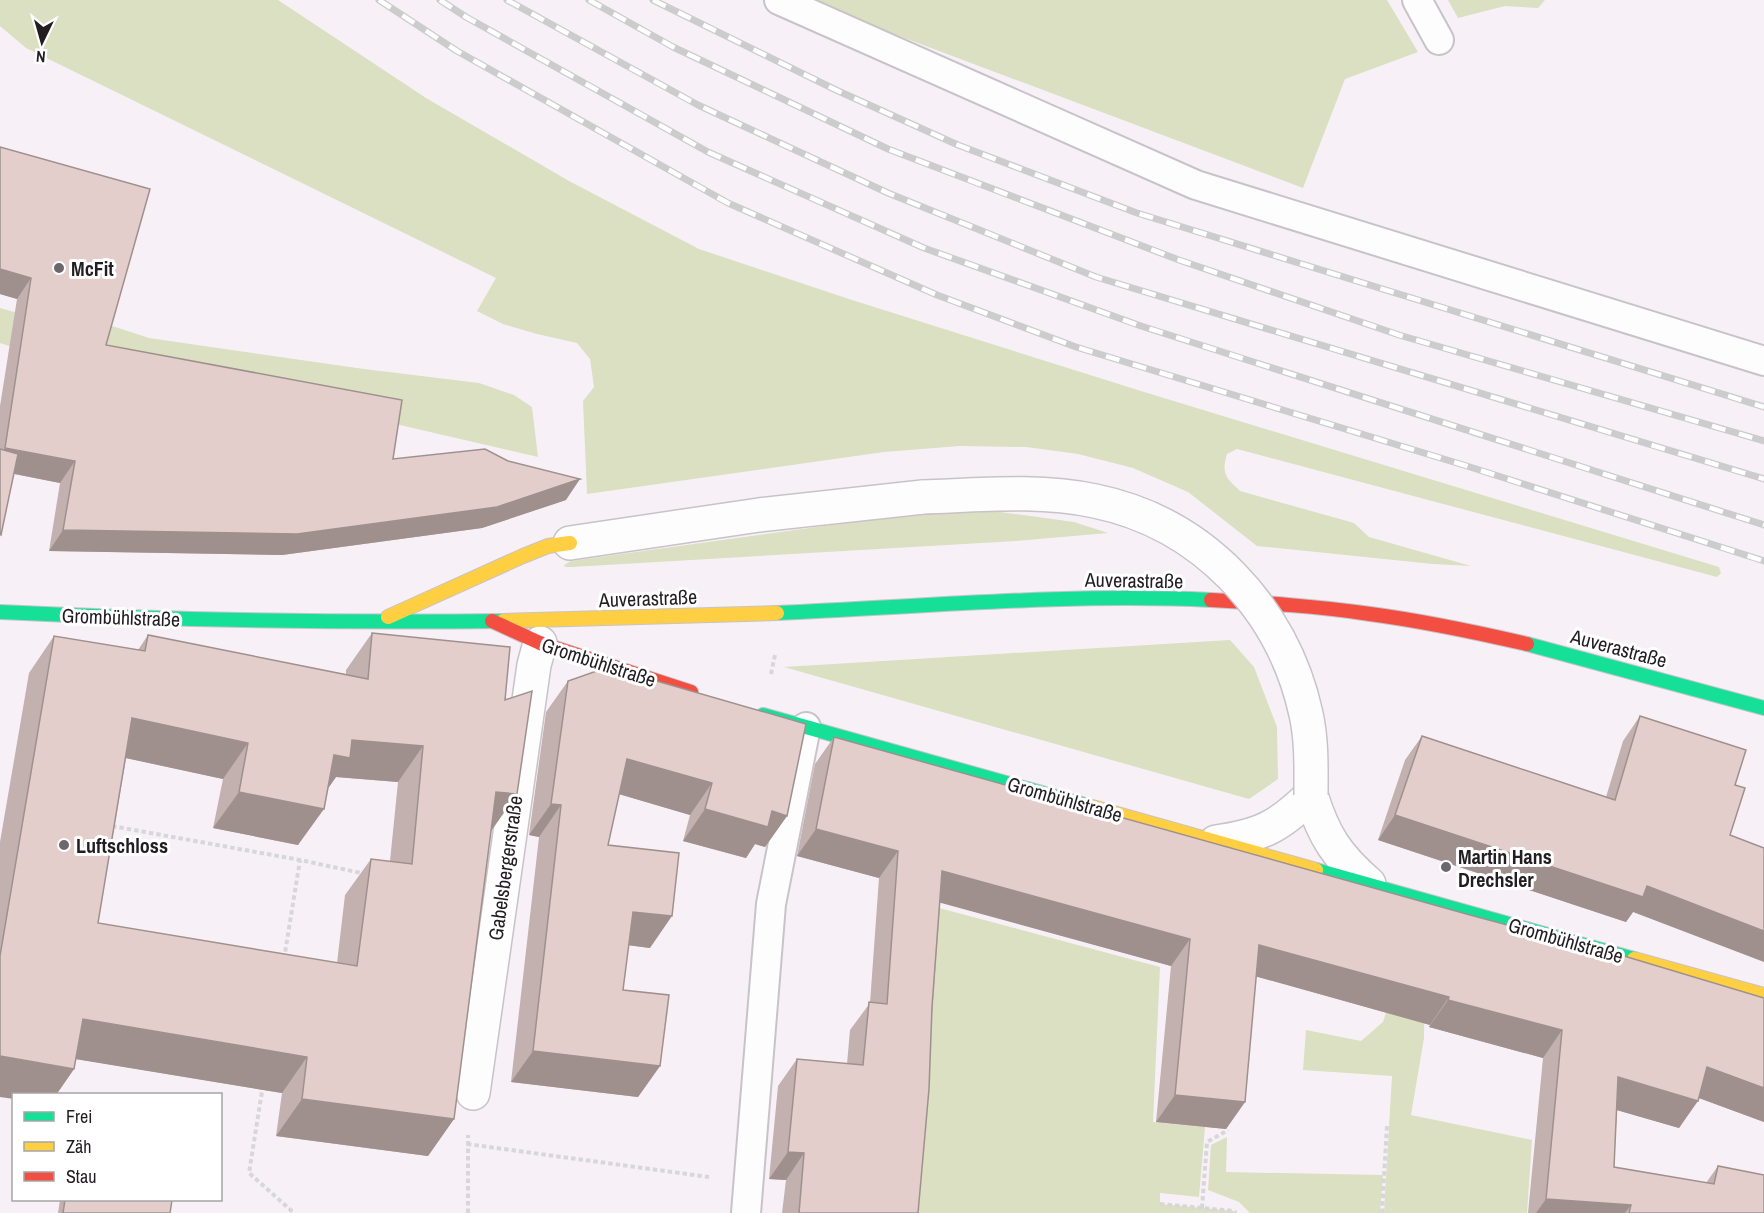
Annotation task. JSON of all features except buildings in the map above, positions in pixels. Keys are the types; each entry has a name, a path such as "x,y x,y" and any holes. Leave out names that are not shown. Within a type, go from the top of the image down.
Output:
{"main road":[{"path":"378,621 532,552 548,546 570,543"},
{"name":"Auverastraße","path":"492,621 781,613 1088,598 1174,599 1315,608 1475,632 1764,708"},
{"name":"Grombühlstraße","path":"0,612 123,618 492,621 540,643 707,697"},
{"name":"Grombühlstraße","path":"751,711 1764,995"}],"street":[{"name":"Grombühlstraße","path":"570,543 759,515 923,497 1056,495 1095,501 1133,511 1169,528 1203,549 1233,575 1264,614 1280,640 1296,676 1307,715 1312,755 1311,795 1319,821 1332,845 1349,866 1369,884"},
{"path":"0,612 0,621"},
{"name":"Gabelsbergerstraße","path":"473,1093 534,665 540,643"},
{"name":"Grombühlstraße","path":"1216,842 1243,838 1268,829 1292,815 1311,795"}],"lane":[{"path":"779,0 1196,185 1764,362"},
{"path":"1417,0 1439,40"},
{"path":"746,1213 771,904 806,727"}],"path":[{"path":"751,711 772,672 781,613"},
{"path":"111,836 112,825 367,874"},
{"path":"283,967 300,860"},
{"path":"263,1085 249,1173 294,1213"},
{"path":"468,1213 467,1144 473,1093"},
{"path":"1382,1213 1387,1125"},
{"path":"1202,1208 1207,1142 1228,1130"},
{"path":"467,1144 748,1182"},
{"path":"1160,1204 1236,1213"}],"green space":[{"path":"0,0 278,0 426,98 569,181 699,249 1141,391 1719,567 1721,573 1717,577 1237,449 1227,454 1225,471 1228,479 1240,491 1354,523 1369,537 1471,566 1257,546 1188,492 1133,468 1078,454 1026,447 960,446 884,452 587,494 583,401 594,387 590,359 577,343 503,324 477,311 496,278 26,48 0,26"},
{"path":"804,0 1387,0 1418,52 1345,79 1303,188"},
{"path":"1448,0 1545,0 1538,8 1505,6 1458,18"},
{"path":"0,308 99,336 103,323 149,338 479,383 514,395 532,407 538,457 387,422 9,346 0,343"},
{"path":"947,509 993,511 1074,522 1108,533 1016,541 572,567 564,565 571,561"},
{"path":"1230,640 1254,667 1277,727 1278,779 1249,799 784,667"},
{"path":"924,904 1160,967 1153,1122 1205,1127 1199,1197 1160,1193 1160,1204 1234,1211 1234,1213 900,1213"},
{"path":"1412,930 1425,932 1424,1038 1411,1115 1532,1140 1527,1213 1384,1213 1392,1076 1303,1070 1306,1030 1361,1041 1383,1022"},
{"path":"1227,1137 1226,1172 1383,1175 1380,1213 1250,1213 1239,1202 1208,1190 1211,1145"}],"railway":[{"path":"379,0 457,51 728,203 937,295 1076,347 1470,467 1764,561"},
{"path":"440,0 466,17 708,152 924,248 1141,326 1764,525"},
{"path":"507,0 698,105 888,193 1096,277 1764,479"},
{"path":"589,0 673,47 888,149 1179,260 1399,335 1764,441"},
{"path":"653,0 836,90 958,145 1137,213 1764,407"}],"traffic: fast":[{"path":"777,613 1048,599 1211,600"},
{"path":"0,612 252,620 503,621"},
{"path":"1527,644 1764,708"},
{"path":"763,715 1085,805"},
{"path":"1316,870 1634,959"}],"traffic: slow":[{"path":"388,617 523,556 548,546 570,543"},
{"path":"503,621 777,613"},
{"path":"1085,805 1316,870"},
{"path":"1634,959 1764,995"}],"traffic: jam":[{"path":"1211,600 1350,611 1429,623 1527,644"},
{"path":"492,621 540,643 691,692"}],"place":[{"name":"McFit","path":"59,268"},
{"name":"Luftschloss","path":"64,845"},
{"name":"Martin Hans Drechsler","path":"1446,867"}]}
